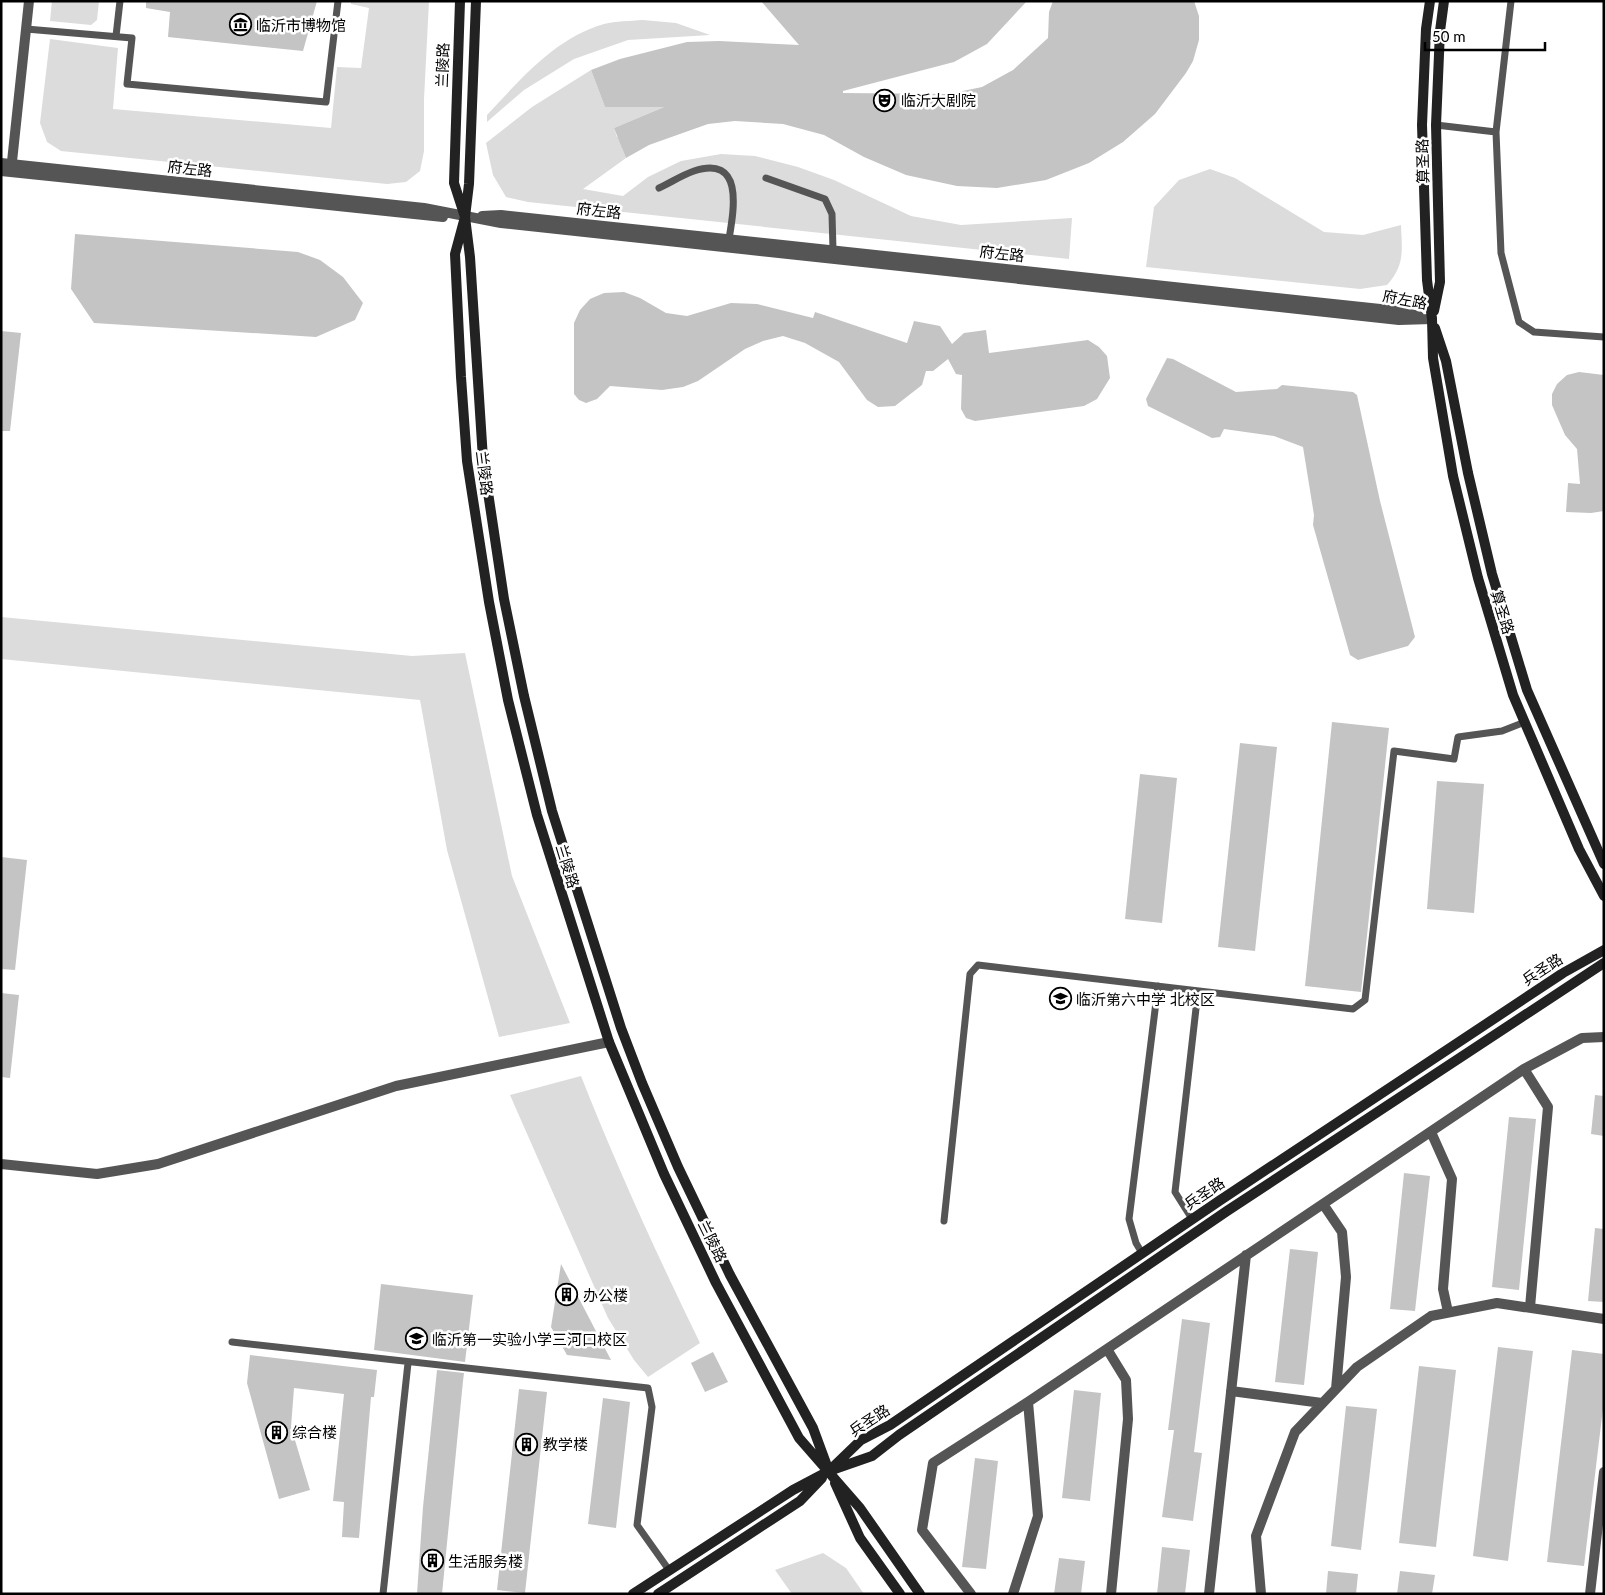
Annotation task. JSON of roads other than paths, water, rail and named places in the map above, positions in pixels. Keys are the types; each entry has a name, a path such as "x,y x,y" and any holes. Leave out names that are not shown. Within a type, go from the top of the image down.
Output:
{"main road":[{"name":"兰陵路","path":"460,1 454,182 465,217 470,257 483,460 504,599 524,696 552,811 620,1028 686,1186 760,1335 813,1428 829,1471 860,1538 900,1594"},
{"name":"兰陵路","path":"476,1 469,184 465,217 455,254 467,461 489,602 508,700 537,815 609,1042 664,1174 742,1334 798,1438 860,1508 920,1594"},
{"name":"算圣路","path":"1430,1 1426,30 1422,125 1427,280 1432,319 1433,358 1453,476 1478,578 1513,695 1580,849 1604,896"},
{"name":"算圣路","path":"1444,1 1440,31 1436,125 1440,282 1432,319 1446,361 1468,473 1492,574 1526,690 1604,864"},
{"name":"兵圣路","path":"658,1594 800,1501 862,1440 890,1425 1192,1219 1563,973 1604,950"},
{"name":"兵圣路","path":"633,1594 793,1490 829,1471 872,1456 907,1429 1227,1211 1604,963"}],"street":[{"path":"6,168 29,1"},
{"name":"府左路","path":"6,168 424,216 465,217 1399,320 1432,319"},
{"name":"府左路","path":"465,217 501,214 1399,311 1432,319"},
{"path":"971,1594 922,1530 933,1463 1028,1402 1524,1070 1582,1038 1604,1037"},
{"path":"1,1164 97,1174 158,1164 396,1086 609,1042"},
{"path":"1524,1070 1548,1107 1530,1307"},
{"path":"1431,1132 1452,1179 1443,1289 1448,1312"},
{"path":"1323,1204 1342,1232 1345,1268 1336,1389"},
{"path":"1209,1594 1246,1255"},
{"path":"1261,1594 1256,1536 1295,1432 1357,1367 1431,1316 1448,1312 1497,1303 1604,1319"},
{"path":"1107,1349 1126,1380 1128,1419 1111,1594"},
{"path":"1231,1391 1322,1403"},
{"path":"1014,1594 1038,1516 1028,1402"},
{"path":"1590,1594 1604,1472"}],"lane":[{"path":"116,36 120,1"},
{"path":"26,29 132,38 127,84 326,102 338,1"},
{"path":"1511,1 1496,132 1501,253 1520,322 1534,332 1604,336"},
{"path":"1436,125 1496,132"},
{"path":"659,188 694,171 711,169 725,173 733,183 734,202 729,239"},
{"path":"766,178 825,199 832,214 834,250"},
{"path":"944,1221 970,974 978,965 1353,1009 1366,1000 1394,751 1454,759 1458,737 1502,731 1524,722"},
{"path":"1142,1253 1129,1219 1158,986"},
{"path":"1192,1219 1175,1192 1198,991"},
{"path":"232,1342 408,1363 648,1388 652,1406 637,1525 669,1570"},
{"path":"383,1594 408,1363"}],"place":[{"name":"临沂市博物馆","path":"240,25"},
{"name":"临沂大剧院","path":"885,100"},
{"name":"临沂第六中学 北校区","path":"1060,999"},
{"name":"办公楼","path":"567,1295"},
{"name":"临沂第一实验小学三河口校区","path":"416,1339"},
{"name":"综合楼","path":"276,1432"},
{"name":"教学楼","path":"527,1444"},
{"name":"生活服务楼","path":"432,1561"}]}
